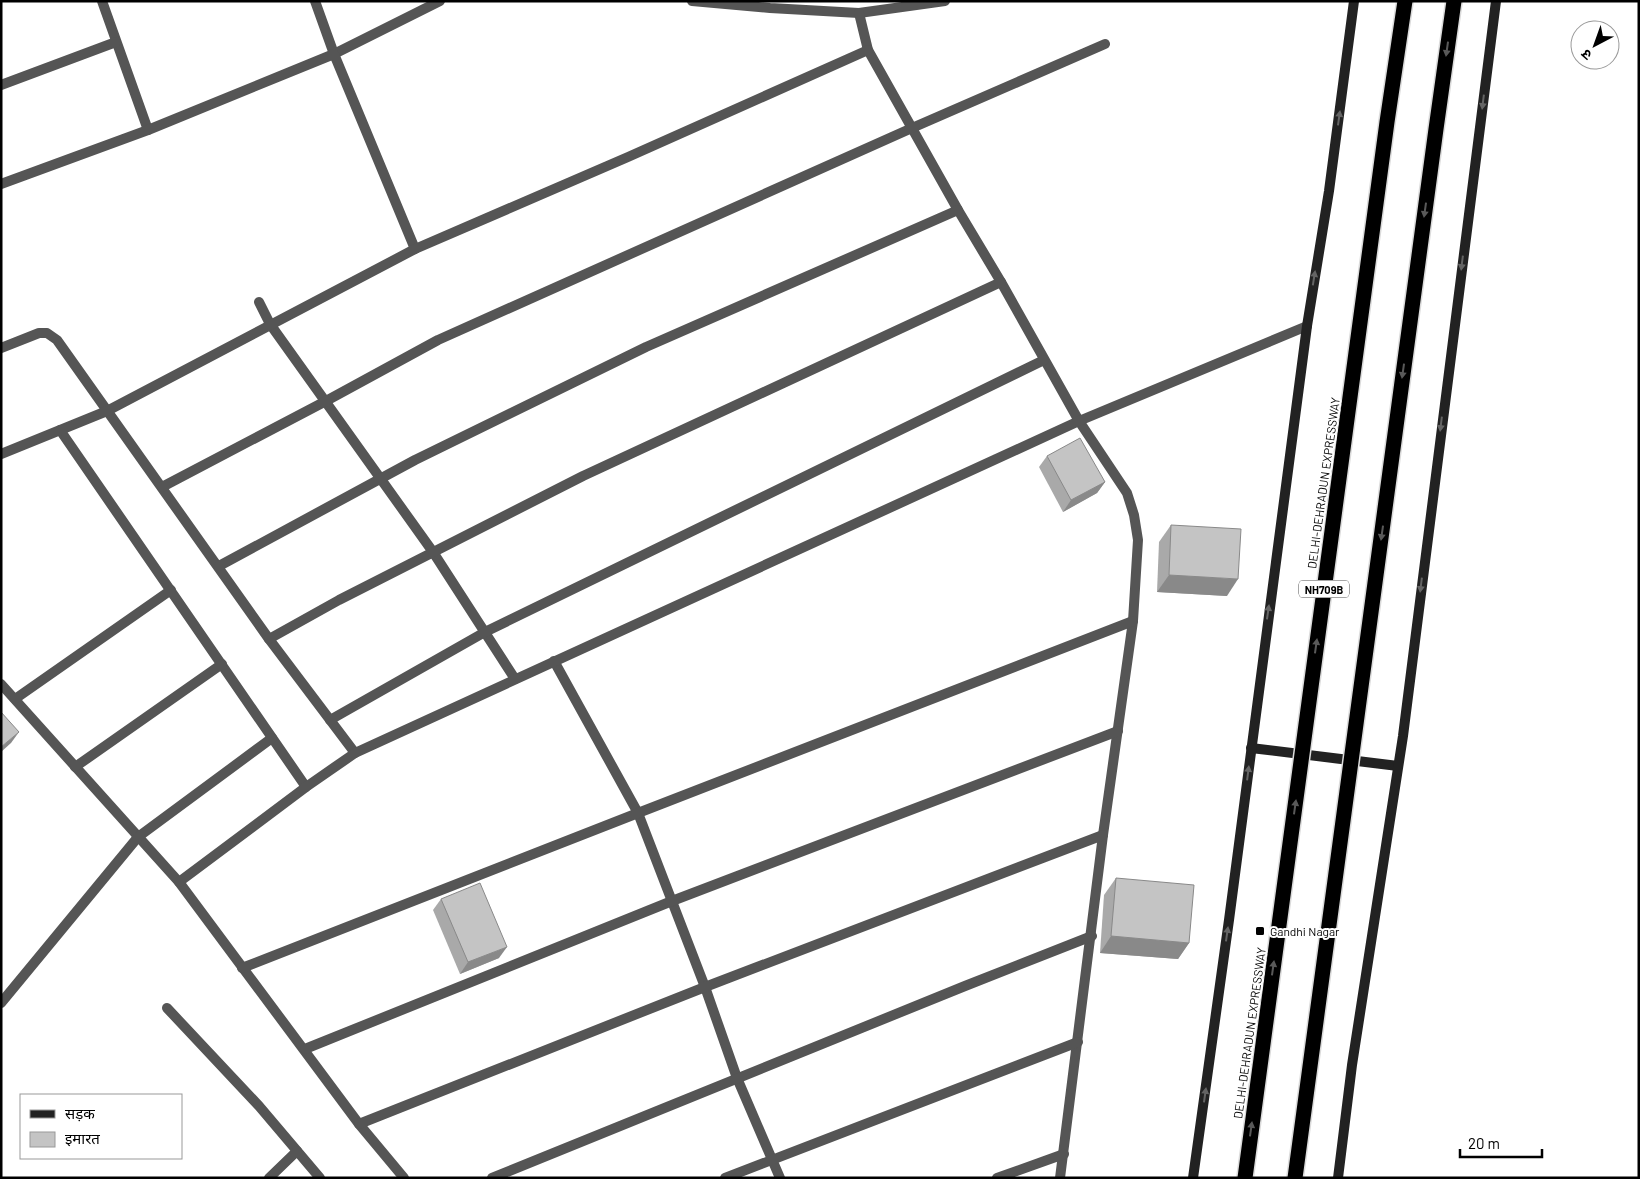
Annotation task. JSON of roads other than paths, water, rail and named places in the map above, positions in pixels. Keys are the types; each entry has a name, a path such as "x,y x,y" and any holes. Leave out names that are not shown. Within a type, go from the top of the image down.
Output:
{"highway":[{"name":"DELHI-DEHRADUN EXPRESSWAY","path":"1245,1178 1387,122 1405,1"},
{"path":"1295,1178 1454,1"}],"street":[{"path":"102,1 148,130"},
{"path":"315,1 334,54 415,249"},
{"path":"1,184 148,130 334,54 440,1"},
{"path":"692,1 859,13 945,1"},
{"path":"1193,1178 1306,326 1329,191 1354,1"},
{"path":"1338,1178 1352,1066 1398,766 1496,1"},
{"path":"859,13 868,50 1079,421 1127,493 1134,515 1138,540 1133,621 1060,1178"},
{"path":"1,85 116,42"},
{"path":"162,487 438,340 912,128 1105,44"},
{"path":"1,454 107,410 415,249 868,50"},
{"path":"218,566 381,478 646,347 958,210"},
{"path":"270,639 339,600 583,476 1001,282"},
{"path":"259,302 270,324 433,552 515,679"},
{"path":"179,882 306,787 355,754 1079,421 1306,326"},
{"path":"1,348 39,333 47,333 57,340 270,639 355,754"},
{"path":"330,720 485,632 1044,360"},
{"path":"60,430 306,787"},
{"path":"15,699 171,590"},
{"path":"242,968 1133,621"},
{"path":"554,661 638,813 738,1078 780,1178"},
{"path":"76,767 222,664"},
{"path":"1,684 179,882 359,1124 404,1178"},
{"path":"305,1049 672,901 1118,731"},
{"path":"1,1003 138,837 272,738"},
{"path":"1251,748 1398,766"},
{"path":"359,1124 705,987 1104,835"},
{"path":"492,1178 1092,936"},
{"path":"167,1008 259,1106 320,1178"},
{"path":"725,1178 1078,1042"},
{"path":"269,1178 297,1151"},
{"path":"997,1178 1064,1154"}],"place":[{"name":"Gandhi Nagar","path":"1260,931"}]}
